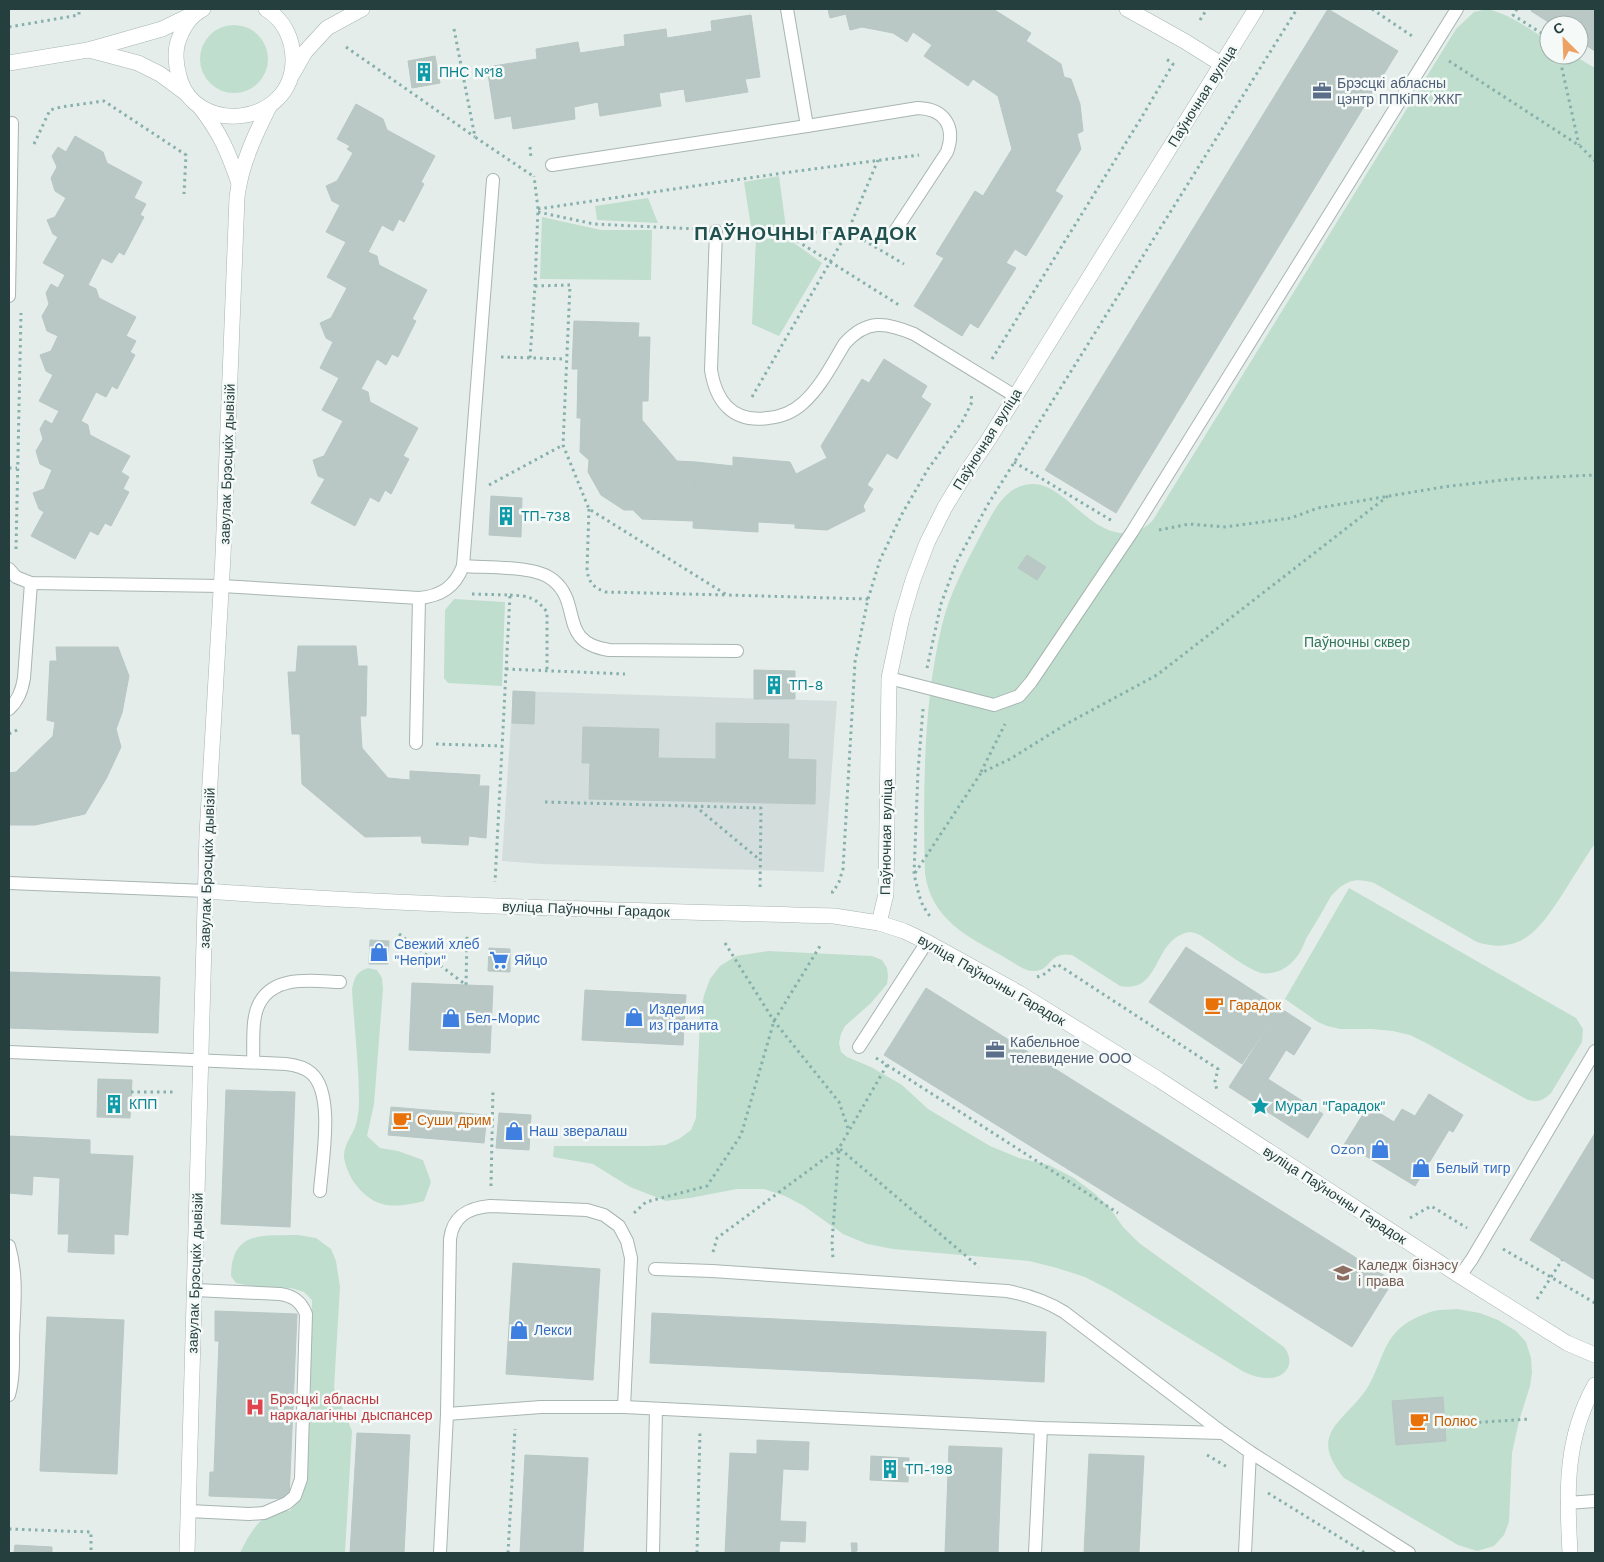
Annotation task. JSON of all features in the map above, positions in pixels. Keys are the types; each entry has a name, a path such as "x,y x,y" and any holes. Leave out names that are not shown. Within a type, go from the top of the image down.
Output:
{"street":[{"path":"266,9 282,22 289,36 293,51 293,66 289,81"},
{"path":"201,10 188,22 180,35 176,50 176,65 180,81 193,99 212,112 226,117 242,117 257,113 270,105 281,94 305,52 327,28 362,9"},
{"path":"1127,9 1221,64"},
{"name":"Паўночная вуліца","path":"879,923 886,894 889,678 902,617 927,543 964,474 987,442 1256,9"},
{"name":"завулак Брэсцкіх дывізій","path":"9,63 88,50 162,29 201,10"},
{"name":"завулак Брэсцкіх дывізій","path":"88,50 138,63 160,74 193,99 216,128 227,150 239,183"},
{"name":"завулак Брэсцкіх дывізій","path":"187,1553 207,835 222,586 239,183 248,150 270,105"},
{"name":"вуліца Паўночны Гарадок","path":"206,891 267,896 516,907 834,916 879,923 927,942 1018,993 1158,1079 1460,1276 1567,1343 1595,1355"},
{"path":"1570,1553 1568,1503 1570,1456 1581,1413 1595,1385"}],"lane":[{"path":"787,9 807,126"},
{"path":"889,678 994,705 1019,696 1031,682 1132,532 1457,9"},
{"path":"552,165 909,109 926,108 938,114 947,124 951,137 947,152 895,231"},
{"path":"9,296 12,122"},
{"path":"9,570 16,577 31,582 222,586 419,598 438,595 446,590 454,583 463,566 493,180"},
{"path":"716,231 711,370 719,396 729,408 741,416 750,419 770,418 792,411 816,388 850,337 863,328 878,324 914,334 1015,396"},
{"path":"463,566 528,570 554,580 563,592 569,605 576,633 589,645 598,648 609,650 737,650"},
{"path":"9,709 18,698 24,678 31,582"},
{"path":"416,743 419,598"},
{"path":"9,883 206,891"},
{"path":"859,1047 927,942"},
{"path":"253,1062 255,1018 259,1004 268,993 280,984 294,981 340,982"},
{"path":"1460,1276 1472,1259 1595,1051"},
{"path":"9,1052 253,1062 300,1066 312,1073 320,1084 324,1100 326,1117 320,1191"},
{"path":"440,1553 447,1414 451,1230 460,1216 480,1206 588,1210 604,1215 620,1226 627,1241 631,1258 624,1407"},
{"path":"9,1246 15,1278 12,1377 9,1395"},
{"path":"655,1269 712,1271 1007,1291 1025,1294 1044,1301 1064,1312 1250,1452 1410,1553"},
{"path":"188,1511 249,1514 264,1512 287,1503 295,1496 301,1479 304,1406 306,1314 303,1306 296,1299 288,1295 195,1290"},
{"path":"447,1414 568,1406 624,1407 1041,1428 1223,1433"},
{"path":"653,1553 656,1409"},
{"path":"1035,1553 1041,1428"},
{"path":"1245,1553 1250,1452"},
{"path":"1568,1503 1595,1501"}],"path":[{"path":"9,27 79,15 79,9"},
{"path":"1200,20 1207,9"},
{"path":"934,921 929,916 919,895 914,874 918,771 928,659 941,604 956,562 1014,462 1297,9"},
{"path":"1372,9 1580,146 1595,161"},
{"path":"1517,9 1513,15 1539,32"},
{"path":"454,29 475,137"},
{"path":"346,47 534,176 538,209 530,358"},
{"path":"1561,65 1580,146"},
{"path":"34,144 50,110 104,101 186,156 184,194"},
{"path":"538,209 878,160 947,152"},
{"path":"741,416 848,231 878,160"},
{"path":"785,234 901,306"},
{"path":"535,286 570,285 563,445 589,509 586,568 587,576 594,587 606,592 868,599"},
{"path":"16,552 21,304"},
{"path":"479,356 566,359"},
{"path":"469,496 563,445"},
{"path":"1014,462 1139,535 1189,524 1225,527 1291,518 1318,508 1443,487 1512,480 1595,476"},
{"path":"9,468 17,468"},
{"path":"981,773 1010,759 1068,722 1157,675 1388,496"},
{"path":"589,509 727,595"},
{"path":"472,594 528,596 539,602 547,612 547,671"},
{"path":"495,882 510,595"},
{"path":"506,669 625,674"},
{"path":"914,874 981,773 1019,696"},
{"path":"9,734 22,727"},
{"path":"545,802 762,808 760,890"},
{"path":"694,806 760,860"},
{"path":"399,934 466,985 467,936"},
{"path":"724,943 774,1021 839,1102 849,1131"},
{"path":"620,1226 646,1202 707,1186 741,1135 774,1021 820,946"},
{"path":"1029,979 1043,975 1056,964 1218,1069 1215,1082 1217,1096"},
{"path":"859,1047 1118,1214"},
{"path":"712,1271 713,1254 717,1238 839,1148 887,1065"},
{"path":"490,1206 493,1089"},
{"path":"131,1092 176,1092"},
{"path":"834,1279 832,1242 839,1148"},
{"path":"839,1148 1007,1291"},
{"path":"1537,1300 1562,1260"},
{"path":"1530,1295 1545,1304"},
{"path":"508,1553 516,1409"},
{"path":"697,1553 700,1410"},
{"path":"1452,1424 1530,1419"},
{"path":"9,1528 92,1532 91,1553"}],"shaded area":[{"path":"513,691 837,701 824,872 542,864 502,861"}],"green space":[{"name":"Паўночны сквер","path":"1487,9 1495,11 1539,35 1539,65 1589,64 1595,68 1595,843 1546,918 1528,936 1518,942 1506,945 1477,942 1374,883 1361,880 1345,884 1331,896 1297,957 1288,966 1275,972 1261,973 1255,971 1201,935 1192,932 1175,938 1167,947 1150,975 1143,982 1133,986 1120,986 1072,955 1065,954 1059,956 1041,970 1032,971 1023,968 977,942 953,925 935,903 925,874 924,781 931,686 945,613 965,565 996,508 1008,494 1023,485 1043,485 1053,490 1093,521 1115,532 1136,532 1153,520 1456,29 1474,12"},
{"path":"234,25 247,28 258,35 265,46 268,59 265,72 258,83 247,90 234,93 221,90 210,83 203,72 200,59 203,46 210,35 221,28"},
{"path":"779,176 786,228 751,227 744,182"},
{"path":"648,198 658,223 597,220 595,206"},
{"path":"542,217 601,230 652,230 651,280 540,279"},
{"path":"756,238 790,240 822,263 779,336 752,324"},
{"path":"454,599 505,602 502,686 448,683 444,678 445,610"},
{"path":"1349,888 1576,1018 1583,1029 1582,1042 1551,1093 1541,1100 1528,1100 1410,1035 1393,1031 1340,1029 1327,1026 1318,1022 1285,999"},
{"path":"768,951 872,956 882,960 887,968 887,984 871,1003 845,1026 839,1043 841,1052 847,1057 871,1067 902,1085 928,1109 990,1146 1019,1158 1049,1165 1074,1178 1109,1207 1123,1227 1139,1243 1284,1347 1288,1353 1289,1364 1284,1373 1274,1378 1267,1378 1244,1372 1112,1291 1085,1277 1057,1268 1029,1261 893,1249 867,1244 843,1234 804,1206 785,1196 764,1189 737,1189 666,1201 630,1187 593,1164 553,1157 554,1146 665,1145 679,1139 691,1130 696,1118 700,1017 704,995 710,979 720,966 736,956"},
{"path":"368,968 377,970 382,978 383,989 374,1104 367,1136 380,1148 398,1151 423,1160 431,1182 424,1201 413,1204 384,1205 368,1197 353,1181 344,1159 345,1148 357,1121 359,1104 352,989 357,976 361,971"},
{"path":"272,1235 298,1235 316,1238 331,1249 336,1261 340,1287 334,1388 352,1431 345,1553 240,1553 260,1522 279,1510 290,1511 302,1496 310,1417 312,1300 304,1292 291,1288 280,1291 258,1291 250,1286 236,1283 231,1276 233,1261 237,1250 243,1243 251,1239"},
{"path":"1457,1309 1480,1313 1498,1320 1516,1331 1526,1342 1531,1358 1532,1373 1530,1386 1519,1421 1512,1453 1509,1522 1504,1535 1494,1546 1477,1551 1458,1545 1344,1478 1333,1462 1328,1449 1329,1437 1334,1427 1369,1385 1388,1343 1397,1331 1424,1314 1437,1310"}],"building":[{"path":"828,9 993,9 1031,33 1026,41 1061,64 1064,77 1071,79 1080,104 1083,131 1077,134 1081,149 1055,191 1063,196 1026,256 1015,249 1006,263 1016,268 978,328 970,323 962,336 914,306 944,258 936,254 975,191 983,196 1012,149 998,96 973,79 968,86 924,56 932,45 913,32 907,42 893,33 862,27 850,30 846,14 830,18"},
{"path":"1328,9 1398,51 1116,513 1045,470"},
{"path":"1532,9 1595,9 1595,51 1589,47 1589,15 1539,16 1531,11"},
{"path":"751,15 760,77 745,79 748,92 686,102 684,89 659,93 661,106 600,116 598,102 574,107 575,119 513,129 511,116 495,119 487,67 537,59 536,49 578,42 580,53 625,46 624,35 666,29 667,38 712,31 711,21"},
{"name":"ПНС №18","path":"435,56 440,83 412,88 408,61"},
{"path":"356,104 383,119 387,130 435,156 421,182 424,184 404,222 399,219 393,231 382,225 368,252 377,256 379,265 427,290 412,319 416,321 398,357 392,354 386,365 377,359 361,389 368,392 370,402 418,428 403,456 409,459 391,494 385,490 379,502 370,497 355,526 311,503 325,479 318,476 313,460 324,456 343,421 322,410 339,378 320,368 333,342 326,338 320,323 331,318 347,288 327,277 346,242 326,232 340,205 332,201 326,186 337,181 353,153 347,149 350,146 337,139"},
{"path":"75,136 103,152 107,163 142,182 134,198 146,204 140,215 144,217 124,255 119,252 112,263 102,258 88,285 96,289 99,298 136,317 126,336 136,341 130,352 135,355 117,389 112,386 106,397 96,392 81,421 88,425 90,435 130,456 121,472 129,477 123,489 129,492 111,526 105,523 98,535 90,531 75,559 31,536 44,512 39,509 33,493 44,489 52,470 40,464 36,451 43,439 40,429 45,420 52,424 59,411 39,401 53,375 46,371 40,355 51,351 58,336 47,331 42,316 49,304 46,293 51,284 58,288 65,275 43,263 58,237 53,234 47,220 55,217 66,198 55,191 51,178 57,167 52,156 58,147 66,152"},
{"path":"574,321 639,323 638,337 650,337 648,401 642,401 642,420 677,461 696,462 694,521 642,519 633,510 624,510 601,495 588,472 589,460 580,452 581,418 577,418 578,369 572,369"},
{"path":"884,359 927,386 921,397 931,404 897,459 887,453 867,485 873,489 863,506 865,511 827,530 795,528 795,524 758,522 758,532 693,528 696,462 733,466 733,457 790,462 796,474 827,458 821,446 862,379 869,383"},
{"name":"ТП-738","path":"491,496 522,498 521,537 489,535"},
{"path":"1027,555 1046,567 1037,580 1018,568"},
{"path":"298,646 356,646 358,666 367,666 366,716 360,716 362,748 388,778 410,780 410,771 480,775 479,786 489,786 486,838 469,836 468,845 422,843 421,836 365,837 302,784 300,734 292,734 288,672 296,672"},
{"path":"56,647 118,647 129,676 122,713 116,729 121,747 106,779 85,814 35,825 9,825 9,773 16,772 53,736 55,722 47,720 50,661 57,661"},
{"name":"ТП-8","path":"754,670 795,671 795,699 754,699"},
{"path":"513,691 535,692 534,724 512,723"},
{"path":"716,723 789,724 788,759 816,760 815,804 589,799 590,763 582,763 583,727 659,729 658,758 716,759"},
{"name":"Свежий хлеб \"Непри\"","path":"370,940 389,941 388,964 369,964"},
{"name":"Гарадок","path":"1186,947 1280,1008 1242,1064 1149,1002"},
{"name":"Яйцо","path":"489,948 510,949 510,972 488,971"},
{"path":"9,972 160,977 158,1033 9,1028"},
{"name":"Бел-Морис","path":"412,983 493,986 490,1053 409,1050"},
{"path":"926,988 1178,1146 1137,1212 884,1055"},
{"name":"Изделия из гранита","path":"585,990 686,995 683,1045 582,1040"},
{"path":"1280,1008 1311,1028 1294,1055 1286,1050 1268,1079 1323,1114 1308,1138 1229,1087"},
{"name":"КПП","path":"98,1079 132,1080 130,1118 97,1117"},
{"path":"226,1090 295,1092 290,1227 221,1224"},
{"path":"1429,1094 1463,1115 1453,1132 1449,1130 1415,1186 1354,1149 1351,1153 1342,1148 1368,1106 1394,1122 1402,1109 1415,1116"},
{"path":"391,1107 487,1115 484,1143 388,1135"},
{"name":"Наш звералаш","path":"499,1113 531,1115 529,1150 496,1148"},
{"path":"1595,1133 1595,1280 1530,1240"},
{"path":"9,1136 90,1140 90,1154 133,1156 128,1235 114,1234 114,1254 68,1252 69,1234 58,1234 60,1178 33,1176 32,1195 9,1193"},
{"path":"1178,1146 1393,1281 1352,1347 1137,1212"},
{"path":"513,1263 600,1269 593,1380 506,1374"},
{"name":"Брэсцкі абласны наркалагічны дыспансер","path":"215,1311 297,1314 289,1499 209,1496 210,1472 214,1472 219,1341 215,1341"},
{"path":"652,1313 1046,1332 1044,1382 650,1363"},
{"path":"47,1317 124,1320 117,1474 40,1471"},
{"name":"Полюс","path":"1443,1397 1446,1441 1396,1445 1392,1401"},
{"path":"357,1433 410,1435 404,1553 350,1553"},
{"path":"757,1440 809,1442 808,1470 783,1469 780,1521 806,1522 805,1542 780,1541 779,1553 725,1553 730,1453 757,1454"},
{"path":"949,1446 1002,1448 998,1553 945,1553"},
{"path":"1089,1454 1144,1456 1139,1553 1084,1553"},
{"path":"525,1455 588,1458 583,1553 520,1553"},
{"name":"ТП-198","path":"871,1456 909,1458 908,1482 870,1480"},
{"path":"851,1543 857,1543 857,1551 852,1552"},
{"path":"15,1545 52,1547 52,1553 14,1553"}],"place":[{"name":"ПНС №18","path":"424,72"},
{"name":"Брэсцкі абласны цэнтр ППКіПК ЖКГ","path":"1322,91"},
{"name":"ТП-738","path":"506,516"},
{"name":"ТП-8","path":"774,685"},
{"name":"Свежий хлеб \"Непри\"","path":"379,952"},
{"name":"Яйцо","path":"499,960"},
{"name":"Гарадок","path":"1214,1005"},
{"name":"Изделия из гранита","path":"634,1017"},
{"name":"Бел-Морис","path":"451,1018"},
{"name":"Кабельное телевидение ООО","path":"995,1050"},
{"name":"КПП","path":"114,1104"},
{"name":"Мурал \"Гарадок\"","path":"1260,1106"},
{"name":"Суши дрим","path":"402,1120"},
{"name":"Наш звералаш","path":"514,1131"},
{"name":"Ozon","path":"1380,1149"},
{"name":"Белый тигр","path":"1421,1168"},
{"name":"Каледж бізнэсу і права","path":"1343,1273"},
{"name":"Лекси","path":"519,1330"},
{"name":"Брэсцкі абласны наркалагічны дыспансер","path":"255,1407"},
{"name":"Полюс","path":"1419,1421"},
{"name":"ТП-198","path":"890,1469"}],"district":[{"name":"ПАЎНОЧНЫ ГАРАДОК","path":"806,233"}]}
